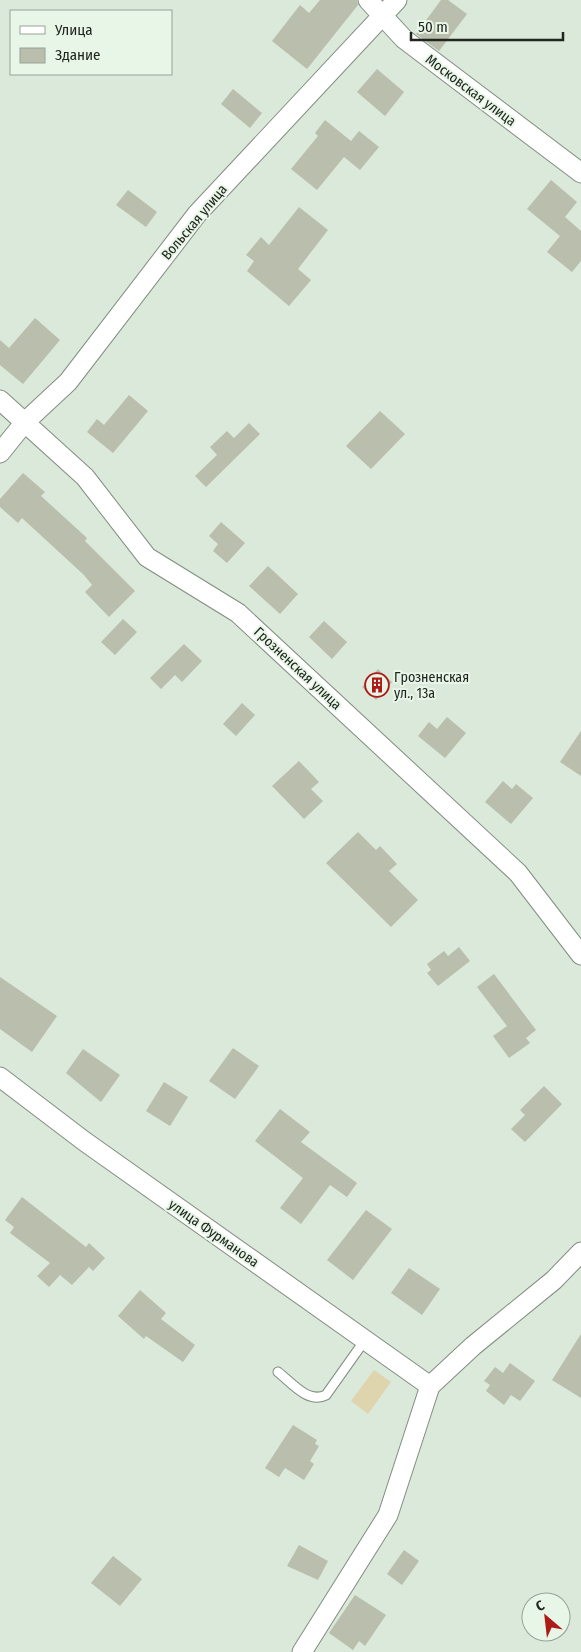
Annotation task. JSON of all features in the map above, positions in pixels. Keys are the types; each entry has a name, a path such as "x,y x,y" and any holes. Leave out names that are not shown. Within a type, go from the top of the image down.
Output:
{"street":[{"name":"Московская улица","path":"368,0 404,39 581,172"},
{"name":"Вольская улица","path":"0,453 25,422 68,382 198,214 397,0"},
{"name":"Грозненская улица","path":"0,400 86,477 147,558 238,613 518,873 581,955"},
{"name":"улица Фурманова","path":"0,1077 84,1141 430,1386"},
{"path":"302,1652 388,1515 430,1386 473,1346 554,1280 581,1252"}],"lane":[{"path":"278,1372 311,1398 319,1399 326,1395 365,1340"}],"shaded area":[{"path":"374,1370 391,1382 368,1414 351,1401"}],"building":[{"path":"320,0 357,0 358,5 307,69 272,41 300,5 309,13"},
{"path":"441,0 448,0 467,14 439,51 416,34"},
{"path":"377,69 404,92 385,116 357,92"},
{"path":"233,89 262,113 250,128 221,104"},
{"path":"325,120 351,141 359,131 379,147 360,170 344,157 317,190 291,169 318,136 315,133"},
{"path":"551,180 577,202 565,217 581,231 581,261 572,272 547,252 560,236 527,209"},
{"path":"128,190 157,212 146,227 116,205"},
{"path":"299,207 328,230 298,269 311,280 289,306 247,271 254,261 246,255 261,237 269,245"},
{"path":"35,318 60,340 23,384 0,365 0,340 9,348"},
{"path":"129,395 148,411 113,453 87,432 97,419 104,425"},
{"path":"380,411 405,434 371,469 346,446"},
{"path":"249,423 260,434 206,487 195,476 217,455 210,447 227,431 234,438"},
{"path":"23,473 45,492 41,496 87,538 85,541 135,591 109,617 85,592 92,585 84,575 22,518 18,523 0,507 0,499"},
{"path":"221,522 245,543 227,563 213,551 218,544 209,536"},
{"path":"268,566 298,594 280,614 249,586"},
{"path":"123,619 137,632 115,655 101,642"},
{"path":"324,621 347,642 332,659 309,637"},
{"path":"184,644 202,661 182,682 175,675 161,689 150,678"},
{"name":"Грозненская ул., 13а","path":"378,669 392,682 376,700 362,687"},
{"path":"242,703 255,715 236,736 223,724"},
{"path":"447,717 466,733 445,758 418,736 429,722 437,729"},
{"path":"581,731 581,776 560,762"},
{"path":"299,761 319,782 311,789 323,801 304,819 272,786"},
{"path":"503,781 512,789 516,784 533,798 511,824 485,802"},
{"path":"358,832 376,850 380,846 397,864 389,871 418,900 391,927 326,863"},
{"path":"459,947 470,961 438,986 427,973 431,970 427,964 444,951 448,956"},
{"path":"494,974 536,1030 526,1038 530,1043 509,1058 493,1036 507,1026 477,987"},
{"path":"0,977 57,1016 32,1052 0,1029"},
{"path":"233,1048 259,1066 235,1099 209,1081"},
{"path":"83,1049 120,1075 101,1102 66,1073"},
{"path":"164,1082 188,1097 170,1126 146,1111"},
{"path":"544,1086 562,1104 525,1142 511,1129 525,1115 520,1110"},
{"path":"280,1109 310,1132 301,1142 357,1183 347,1197 330,1185 301,1224 280,1208 303,1178 255,1141"},
{"path":"22,1197 86,1247 89,1243 105,1258 93,1271 89,1267 72,1285 60,1275 49,1287 37,1276 50,1263 10,1233 14,1227 5,1220"},
{"path":"366,1210 392,1229 353,1280 327,1260"},
{"path":"409,1268 440,1289 422,1315 391,1293"},
{"path":"140,1290 166,1313 161,1319 195,1345 183,1362 146,1336 144,1339 118,1316"},
{"path":"581,1334 581,1398 552,1380"},
{"path":"510,1363 535,1381 520,1401 511,1395 504,1405 486,1391 490,1385 484,1381 495,1367 503,1373"},
{"path":"293,1425 317,1440 315,1444 319,1446 310,1461 314,1464 304,1480 285,1468 279,1477 265,1468"},
{"path":"299,1545 328,1561 318,1580 287,1566"},
{"path":"404,1550 419,1561 402,1585 387,1574"},
{"path":"113,1556 142,1579 120,1606 91,1583"},
{"path":"355,1595 386,1615 365,1646 359,1641 353,1650 329,1633"}],"place":[{"name":"Грозненская ул., 13а","path":"377,685"}]}
